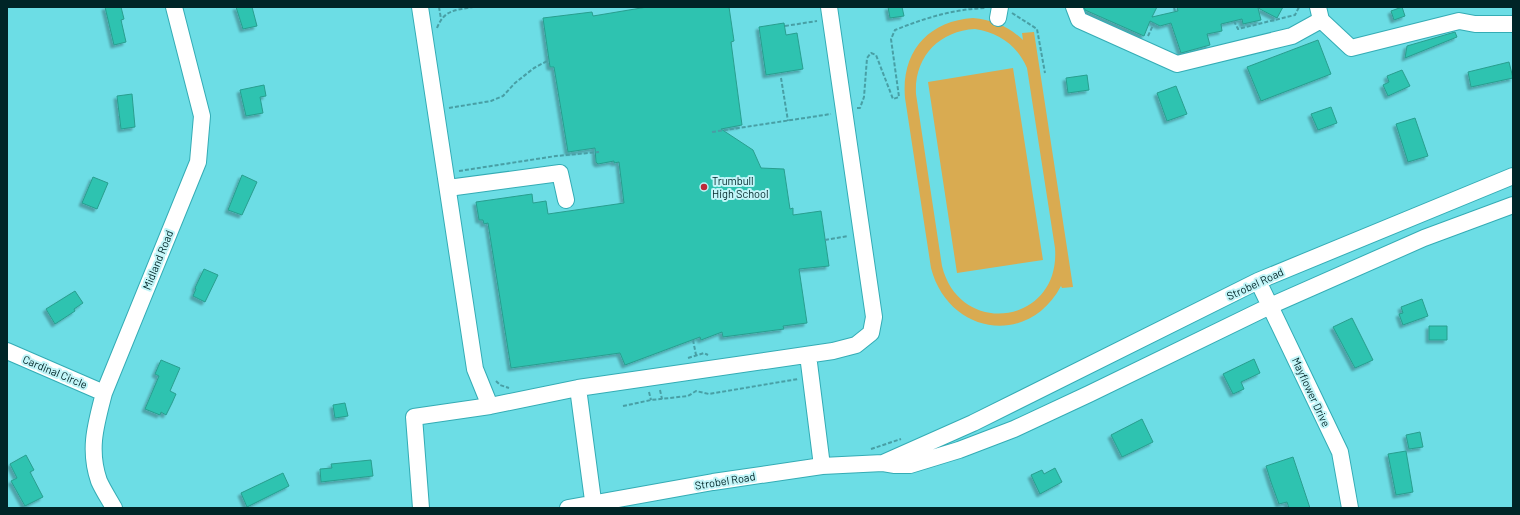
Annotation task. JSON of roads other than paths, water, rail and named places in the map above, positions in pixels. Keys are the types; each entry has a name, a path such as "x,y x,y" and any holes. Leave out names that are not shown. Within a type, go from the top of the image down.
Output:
{"street":[{"name":"Midland Road","path":"114,508 99,482 94,459 93,433 104,393 198,162 202,116 174,7"},
{"path":"420,7 475,369 490,406"},
{"path":"1074,7 1079,20 1177,64 1292,36 1320,13 1351,48 1459,21 1475,24 1513,24"},
{"path":"421,508 414,417 490,406 578,388 833,351 856,345 871,332 874,317 845,111 826,14"},
{"path":"448,188 560,174 566,200"},
{"name":"Strobel Road","path":"883,463 1004,408 1258,281 1513,176"},
{"name":"Strobel Road","path":"568,508 594,506 713,482 822,466 883,463 910,465 959,450 1014,429 1270,306 1424,238 1513,205"},
{"name":"Mayflower Drive","path":"1258,281 1340,452 1350,508"},
{"name":"Cardinal Circle","path":"7,351 104,393"},
{"path":"808,355 822,466"},
{"path":"578,388 594,506"},
{"path":"1004,408 1014,429"}],"place":[{"name":"Trumbull High School","path":"704,187"}]}
